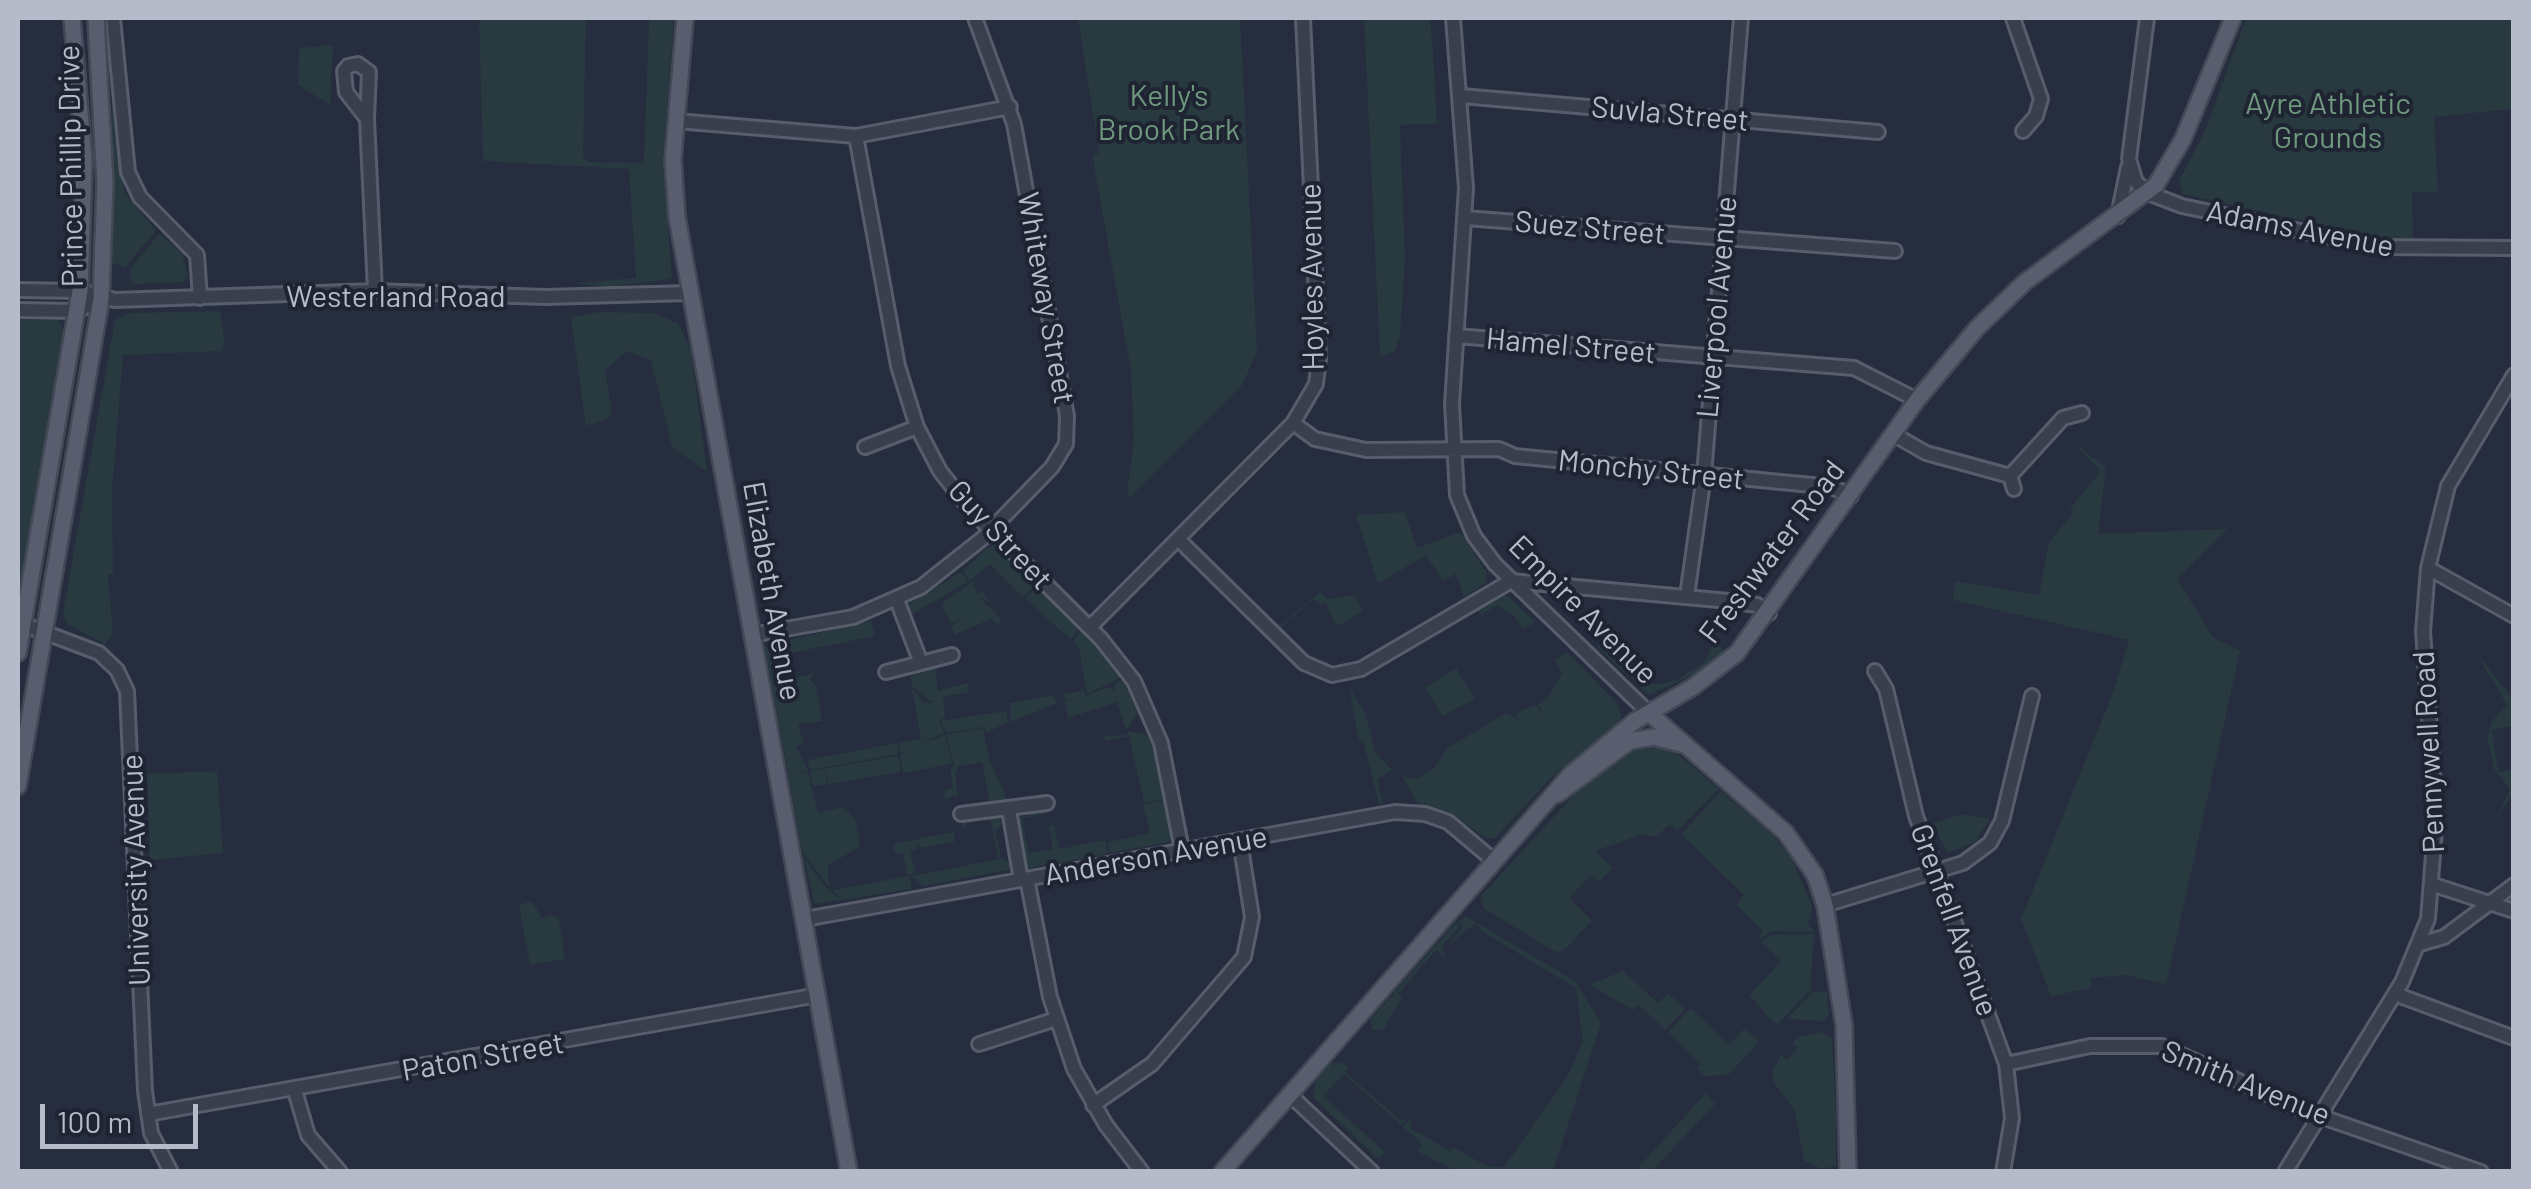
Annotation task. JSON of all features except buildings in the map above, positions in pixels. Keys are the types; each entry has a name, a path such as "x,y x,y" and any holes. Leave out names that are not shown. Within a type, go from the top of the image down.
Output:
{"main road":[{"name":"Prince Phillip Drive","path":"18,653 80,290 84,161 72,18"},
{"name":"Prince Phillip Drive","path":"18,786 101,299 105,183 96,18"},
{"name":"Elizabeth Avenue","path":"685,18 674,189 850,1172"},
{"name":"Freshwater Road","path":"1222,1172 1493,860 1588,759 1649,713 1726,664 1769,612 1917,400 2009,296 2148,193 2183,139 2233,18"},
{"name":"Empire Avenue","path":"1649,713 1793,841 1815,875 1825,905 1844,1024 1848,1172"},
{"path":"1552,797 1572,788 1630,742 1654,737 1689,747"}],"street":[{"path":"114,18 128,172 140,196 191,244 200,265 200,298"},
{"name":"Whiteway Street","path":"752,635 839,620 897,600 945,572 1057,460 1068,434 1010,107 976,18"},
{"name":"Hoyles Avenue","path":"1090,627 1294,423 1316,384 1319,365 1303,18"},
{"name":"Empire Avenue","path":"1454,18 1465,218 1451,448 1454,480 1466,522 1480,547 1649,713"},
{"name":"Liverpool Avenue","path":"1687,596 1704,476 1741,18"},
{"path":"2013,18 2040,99 2036,116 2023,130"},
{"path":"2118,216 2130,160 2147,18"},
{"name":"Suvla Street","path":"1461,96 1878,132"},
{"path":"676,121 856,136 1010,107"},
{"path":"366,119 375,292"},
{"name":"Guy Street","path":"856,136 898,366 916,427 940,471 990,530 1090,627 1122,664 1148,708 1161,744 1182,850"},
{"path":"2130,160 2136,182 2148,193"},
{"name":"Adams Avenue","path":"2148,193 2182,206 2377,247 2514,248"},
{"name":"Suez Street","path":"1465,218 1895,251"},
{"path":"18,290 80,290 101,299"},
{"name":"Westerland Road","path":"101,299 375,292 545,298 690,293"},
{"path":"18,310 78,311 101,299"},
{"name":"Hamel Street","path":"1456,336 1854,368 1917,400"},
{"name":"Pennywell Road","path":"2285,1172 2394,994 2420,944 2434,885 2435,791 2423,630 2434,528 2448,486 2514,375"},
{"path":"1893,434 1926,453 2012,482 2063,418 2082,414"},
{"name":"Monchy Street","path":"1294,423 1315,439 1350,448 1394,452 1499,449 1516,456 1832,487 1851,496"},
{"path":"866,447 916,427"},
{"path":"1178,539 1304,662 1332,676 1355,672 1511,581 1687,596 1756,605 1769,612"},
{"path":"2428,568 2514,616"},
{"path":"897,600 921,663"},
{"name":"University Avenue","path":"25,625 99,653 117,670 127,692 148,1114 155,1144 171,1172"},
{"path":"886,672 952,655"},
{"name":"Grenfell Avenue","path":"1875,671 1886,689 1903,771 2006,1064 2012,1118 2003,1172"},
{"path":"1825,905 1937,872 1979,853 1997,832 2032,696"},
{"path":"961,814 1047,803"},
{"path":"1009,810 1056,1018 1074,1069 1094,1105 1142,1172"},
{"name":"Anderson Avenue","path":"805,919 1380,814 1416,812 1448,822 1493,860"},
{"path":"1094,1105 1152,1064 1237,969 1248,945 1252,917 1240,841"},
{"path":"2434,885 2514,912"},
{"path":"2420,944 2437,942 2514,885"},
{"path":"2394,994 2514,1038"},
{"name":"Paton Street","path":"148,1114 295,1091 818,995"},
{"path":"979,1044 1056,1018"},
{"name":"Smith Avenue","path":"2006,1064 2090,1046 2151,1044 2186,1054 2318,1116 2481,1172"},
{"path":"295,1091 308,1136 340,1172"},
{"path":"1289,1094 1372,1172"}],"green space":[{"path":"479,18 586,18 583,157 590,162 644,163 649,18 674,18 663,157 672,279 606,287 576,283 636,278 629,169 483,161"},
{"name":"Kelly's Brook Park","path":"1078,18 1240,18 1257,351 1243,384 1130,497 1127,494 1134,440 1131,370 1096,177 1093,155 1099,153"},
{"path":"1364,18 1430,18 1437,124 1400,125 1405,259 1400,336 1395,351 1380,357"},
{"name":"Ayre Athletic Grounds","path":"2246,18 2513,18 2513,109 2434,117 2438,192 2412,192 2413,240 2372,236 2183,194 2179,181 2206,129"},
{"path":"333,45 330,105 298,85 299,48"},
{"path":"112,101 124,192 156,231 125,267 112,263"},
{"path":"159,234 182,253 188,277 183,282 132,284 129,270"},
{"path":"220,311 225,343 221,351 123,355 112,491 113,574 108,575 113,633 105,644 67,624 63,613 115,320 130,313"},
{"path":"599,312 652,313 678,323 691,351 707,472 672,447 651,360 627,351 605,371 612,412 607,419 586,426 571,317"},
{"path":"18,320 58,320 63,329 67,327 18,606"},
{"path":"2072,442 2106,467 2098,534 2228,529 2177,579 2213,637 2240,651 2166,985 2128,975 2091,978 2091,988 2051,996 2021,919 2113,693 2129,640 1953,600 1955,581 2039,595 2049,542 2074,512 2070,508 2101,471"},
{"path":"1405,512 1417,548 1460,532 1487,573 1486,583 1464,597 1456,574 1443,581 1426,555 1378,584 1356,515"},
{"path":"996,546 1036,584 1023,597 990,564 970,581 963,571 987,548"},
{"path":"961,572 968,582 909,616 906,606"},
{"path":"980,576 973,583 977,593 982,591 992,604 978,596 1002,620 998,624 991,619 954,635 951,627 966,615 951,624 941,604"},
{"path":"1037,586 1080,627 1071,640 1025,598"},
{"path":"1320,592 1327,599 1358,595 1355,597 1363,610 1341,625 1334,623 1326,603 1319,604 1314,599 1280,628 1276,623 1281,625"},
{"path":"1505,595 1536,622 1523,629 1515,617 1497,605 1481,615 1477,610"},
{"path":"1612,599 1607,645 1626,659 1628,673 1639,674 1639,683 1662,684 1679,679 1704,662 1715,640 1725,652 1691,676 1649,695 1597,647 1607,633"},
{"path":"871,621 875,636 786,654 790,679 815,673 810,680 816,686 822,721 798,724 803,744 796,746 808,770 795,773 808,772 818,813 843,807 855,819 860,846 828,866 829,887 802,852 765,646"},
{"path":"1082,629 1124,676 1087,694 1079,648 1073,641"},
{"path":"2475,651 2513,699 2513,726 2492,730 2498,772 2514,770 2513,793 2496,821 2510,789 2494,769 2487,739 2492,721 2507,705"},
{"path":"1567,652 1617,703 1622,715 1619,722 1551,778 1495,838 1487,839 1450,813 1418,804 1402,776 1417,779 1434,768 1448,748 1506,713 1519,720 1515,713 1536,705 1544,715 1538,704 1548,697 1562,673 1555,660"},
{"path":"955,662 935,669 938,691 968,683 969,692 943,697 945,718 939,720 944,733 920,744 945,735 952,764 903,773 900,755 915,748 900,754 899,743 921,739 912,688 923,702 933,703 912,686 910,672"},
{"path":"1456,668 1475,699 1443,716 1425,688"},
{"path":"1125,678 1142,707 1126,730 1117,702 1068,718 1065,702 1075,699 1065,701 1064,695 1084,690 1086,696 1107,687 1115,691 1114,684"},
{"path":"1349,687 1365,713 1375,752 1392,770 1377,779 1383,803 1379,804 1363,741 1359,741"},
{"path":"1053,695 1058,703 1010,722 1010,703"},
{"path":"1006,711 1008,722 986,733 984,727 946,733 941,721"},
{"path":"983,728 990,761 1009,803 990,805 982,762 958,766 958,796 944,799 945,790 953,788 950,768 954,766 946,735"},
{"path":"1128,731 1152,737 1165,799 1144,803 1129,736 1105,741 1105,736 1127,735"},
{"path":"897,743 898,754 810,770 808,760"},
{"path":"1669,747 1719,789 1677,831 1669,824 1658,836 1641,835 1595,851 1613,868 1599,882 1591,875 1569,898 1592,921 1563,951 1556,952 1483,908 1481,896 1582,786 1630,748"},
{"path":"898,756 901,772 829,784 825,770 827,784 813,786 810,771"},
{"path":"217,771 223,853 150,860 147,774"},
{"path":"1721,791 1773,835 1792,859 1812,906 1808,924 1815,932 1771,931 1759,940 1762,930 1736,905 1744,895 1681,834"},
{"path":"1165,800 1171,831 1169,842 1110,853 1108,842 1150,833 1143,805"},
{"path":"1048,809 1047,813 1022,819 1029,853 1053,849 1049,826 1054,825 1059,849 1105,840 1108,854 1028,868 1018,818"},
{"path":"1962,814 1990,819 1975,842 1947,853 1932,823"},
{"path":"996,815 1003,823 995,831 1001,858 1012,862 1013,869 923,886 912,876 999,859 990,819 966,823 965,831 961,822"},
{"path":"954,832 954,842 921,848 917,842 917,849 910,851 915,873 907,875 903,853 895,854 893,844"},
{"path":"803,857 829,891 842,900 815,904"},
{"path":"909,876 912,889 842,900 832,890"},
{"path":"532,901 542,918 553,915 559,920 565,959 530,965 519,905"},
{"path":"1467,917 1575,981 1601,1023 1553,1171 1455,1171 1417,1151 1422,1144 1403,1127 1411,1118 1410,1128 1450,1151 1453,1147 1487,1166 1504,1167 1567,1077 1583,1042 1576,988 1483,932 1476,923 1448,945 1463,927 1458,920"},
{"path":"1456,922 1459,926 1442,946 1445,958 1436,950 1398,994 1402,998 1383,1030 1372,1030 1370,1019 1391,996 1394,998 1394,992"},
{"path":"1814,934 1810,990 1778,1024 1773,1022 1749,995 1781,961 1761,942 1770,935"},
{"path":"1623,971 1658,1003 1668,993 1685,1009 1665,1030 1639,1005 1633,1010 1589,985"},
{"path":"1827,991 1829,1014 1824,1021 1787,1019 1813,992"},
{"path":"1691,1008 1729,1045 1744,1029 1760,1041 1728,1075 1705,1076 1697,1069 1701,1064 1668,1032"},
{"path":"1821,1032 1832,1039 1836,1112 1836,1166 1822,1169 1804,1161 1795,1111 1774,1083 1772,1072 1781,1055 1787,1060 1798,1048 1792,1043 1798,1037"},
{"path":"1331,1063 1349,1067 1345,1072 1401,1121 1409,1117 1401,1125 1344,1074 1323,1096 1385,1152 1378,1159 1313,1097 1316,1079"},
{"path":"1706,1093 1715,1104 1652,1171 1635,1171"}]}
